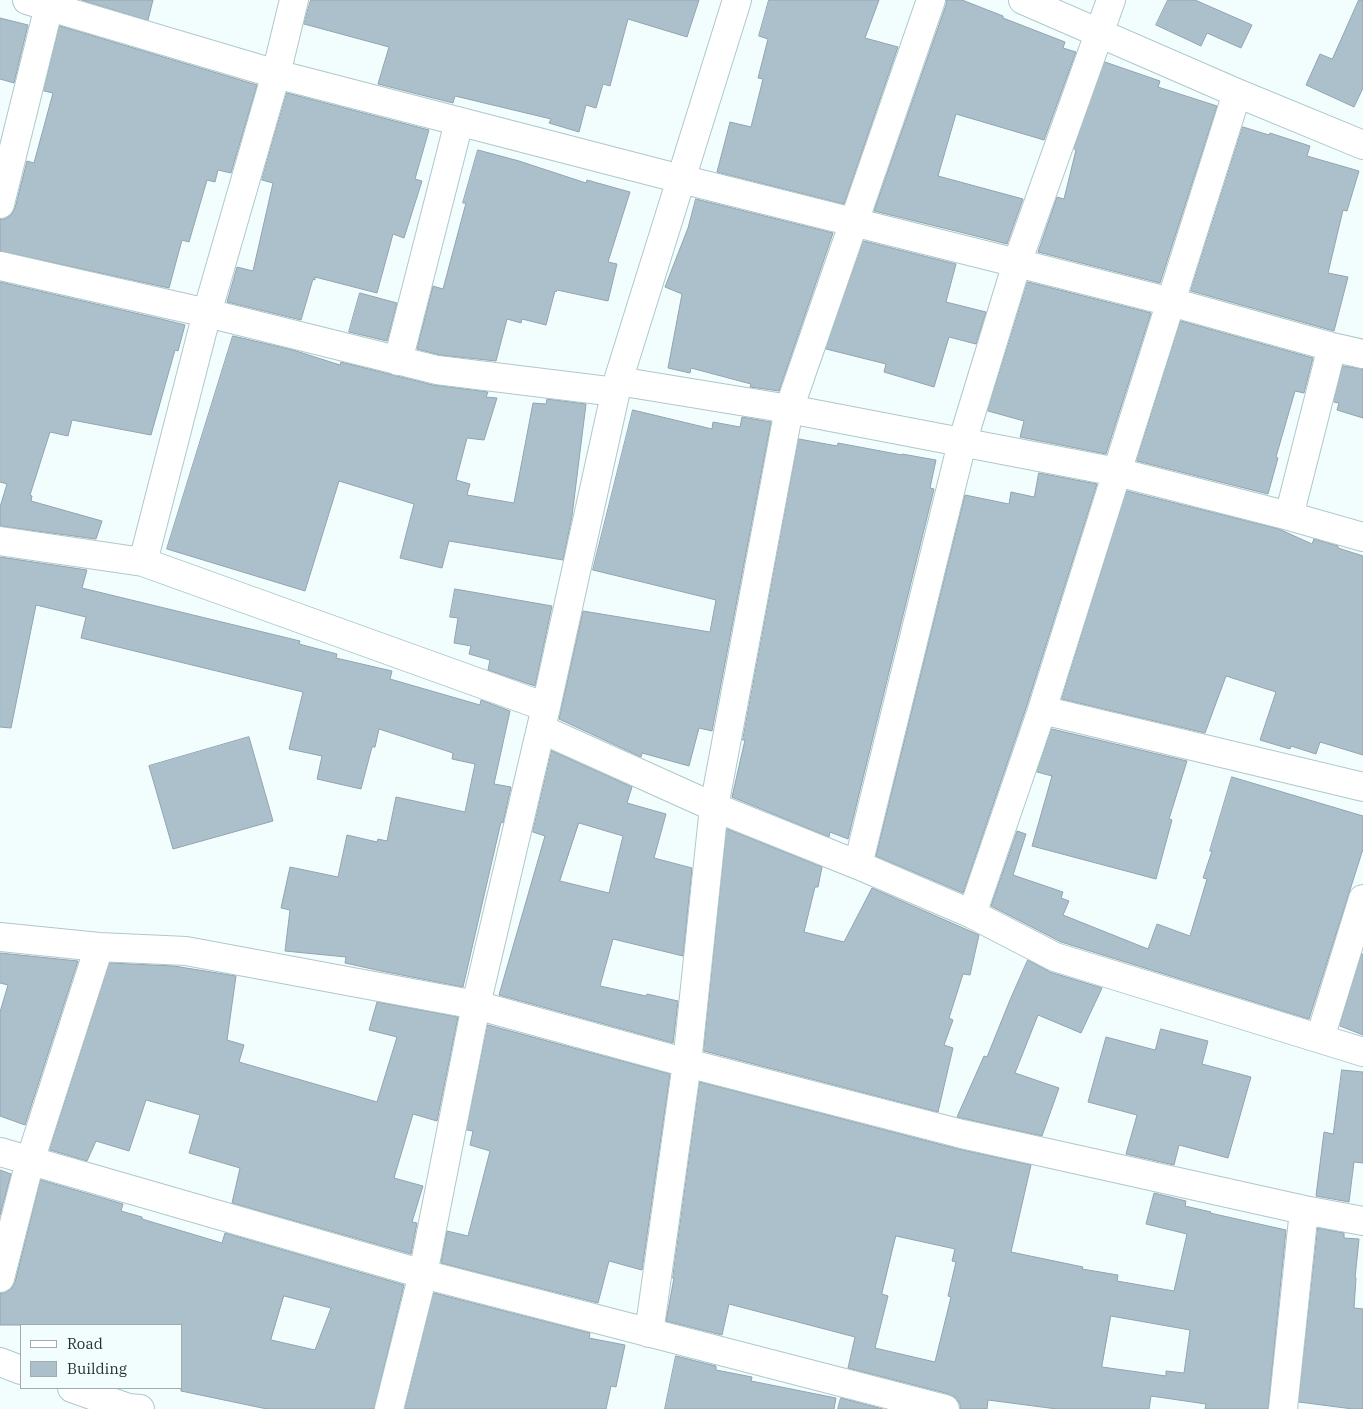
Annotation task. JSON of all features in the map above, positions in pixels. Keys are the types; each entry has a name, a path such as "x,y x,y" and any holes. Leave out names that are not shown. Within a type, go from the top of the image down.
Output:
{"street":[{"path":"143,562 207,313 276,74 294,0"},
{"path":"389,1409 423,1274 476,1005 543,718 617,386 737,0"},
{"path":"649,1333 687,1063 714,807 789,409 931,0"},
{"path":"1023,0 1237,93 1363,145"},
{"path":"858,865 962,443 1018,263 1111,0"},
{"path":"0,204 38,3 276,74 681,179 1171,302 1363,354"},
{"path":"972,914 1042,710 1237,93"},
{"path":"398,361 460,122"},
{"path":"0,266 207,313 437,370 617,386 789,409 1117,472 1363,537"},
{"path":"1289,516 1332,347"},
{"path":"0,542 143,562 543,718 714,807 858,865 972,914 1055,957 1363,1052"},
{"path":"1042,710 1363,787"},
{"path":"1320,1038 1363,899"},
{"path":"0,937 99,947 186,952 476,1005 687,1063 962,1134 1304,1210 1363,1221"},
{"path":"0,1278 30,1161 99,947"},
{"path":"0,1152 423,1274 945,1409"},
{"path":"1283,1409 1304,1210"},
{"path":"0,1362 20,1370"},
{"path":"75,1389 128,1408 140,1409"}],"building":[{"path":"82,0 153,0 148,20"},
{"path":"311,0 699,0 687,37 628,19 610,86 603,84 596,108 586,105 579,132 549,123 551,119 455,96 453,103 378,84 389,47 304,24"},
{"path":"769,0 879,0 865,38 898,47 844,204 717,172 730,122 751,127 763,79 758,78 768,39 759,36"},
{"path":"946,0 962,0 1003,16 1003,18 1065,42 1063,48 1076,52 1044,140 956,114 938,176 1023,199 1007,244 874,211 946,5"},
{"path":"1168,0 1195,0 1252,25 1241,48 1207,33 1201,46 1156,25"},
{"path":"1359,0 1363,0 1363,88 1354,107 1306,85 1320,54 1332,59"},
{"path":"0,18 28,25 14,83 0,79"},
{"path":"60,26 257,85 231,173 218,170 215,182 207,180 189,242 182,240 169,288 0,251 0,219 5,219 11,215 15,208 27,161 34,163 53,93 44,91"},
{"path":"1105,62 1160,81 1158,87 1217,106 1160,283 1038,252 1057,197 1064,199 1076,150 1074,149"},
{"path":"287,93 429,130 415,179 422,181 404,238 393,234 377,293 315,277 301,320 227,302 237,267 253,271 273,183 262,180"},
{"path":"1243,127 1269,135 1270,133 1310,146 1307,156 1359,171 1347,211 1343,210 1328,273 1348,277 1334,331 1191,291"},
{"path":"478,150 586,183 587,180 630,192 608,262 617,264 608,301 555,291 546,325 522,319 521,323 507,319 496,361 440,355 417,349 433,286 443,289 466,203 463,203"},
{"path":"696,199 833,233 779,391 750,387 751,384 691,368 690,373 668,368 682,294 665,287 688,228"},
{"path":"864,241 956,264 946,302 986,312 976,344 949,337 934,387 884,372 886,364 826,349"},
{"path":"0,282 185,325 178,351 175,350 151,435 72,420 68,436 50,432 30,495 32,496 31,501 102,521 96,539 0,526 0,507 7,484 0,482"},
{"path":"1028,282 1151,313 1106,454 1020,437 1024,421 988,411"},
{"path":"360,293 397,303 387,341 349,332"},
{"path":"1181,321 1313,358 1304,393 1295,391 1276,457 1278,458 1268,494 1137,461"},
{"path":"233,336 293,350 340,365 341,362 433,385 488,392 486,397 497,398 484,440 467,438 456,480 470,484 467,495 514,503 533,403 546,404 547,399 586,404 572,516 563,560 449,541 442,568 400,558 414,504 339,481 305,591 167,549"},
{"path":"1343,366 1363,369 1363,418 1337,410 1339,403 1334,402"},
{"path":"633,410 712,429 713,422 740,427 742,417 771,422 712,731 699,728 689,766 642,753 641,757 559,719 583,611 710,632 716,600 593,570"},
{"path":"799,439 837,446 838,443 936,460 930,488 934,489 848,839 830,832 829,837 732,797 745,740 743,740"},
{"path":"1039,473 1097,484 1027,705 963,893 876,856 965,495 1009,504 1011,492 1034,497"},
{"path":"1127,491 1279,529 1312,544 1314,539 1363,556 1363,755 1320,742 1316,754 1291,746 1290,749 1260,740 1276,692 1226,676 1205,733 1062,699"},
{"path":"0,557 87,570 82,588 300,641 299,644 337,654 336,658 392,671 390,679 480,705 481,700 510,711 494,784 511,787 503,823 501,822 463,987 345,963 346,957 285,951 290,910 281,908 290,867 338,877 347,835 377,842 378,839 387,841 396,797 465,812 475,764 452,759 453,753 379,729 375,747 372,747 361,789 317,779 322,756 289,749 303,692 81,638 86,617 36,605 11,728 0,727"},
{"path":"455,589 552,606 535,686 488,670 490,660 469,654 471,646 454,643 458,618 450,617"},
{"path":"1052,729 1187,761 1169,819 1172,820 1156,879 1032,846 1052,776 1037,772"},
{"path":"249,737 273,821 173,849 149,766"},
{"path":"552,751 632,787 627,803 666,814 654,858 692,868 683,956 613,939 600,986 678,1001 673,1043 499,995 545,836 533,832","holes":["579,823 623,836 609,893 560,881"]},
{"path":"1232,777 1363,816 1363,849 1309,1019 1061,942 991,906 1017,831 1026,834 1013,875 1063,892 1061,898 1069,901 1063,915 1148,949 1157,924 1190,936 1207,879 1203,878 1212,851 1210,851"},
{"path":"727,829 822,867 804,932 844,942 872,888 979,935 970,975 963,974 949,1018 953,1020 944,1045 953,1048 938,1112 704,1051"},
{"path":"0,953 78,961 25,1125 0,1116 0,1012 8,985 0,983"},
{"path":"1363,954 1363,1035 1340,1026"},
{"path":"1028,960 1050,972 1102,988 1081,1033 1038,1015 1015,1073 1059,1088 1042,1136 957,1117 984,1056 987,1057"},
{"path":"110,963 174,966 236,976 227,1040 244,1045 239,1062 377,1102 397,1037 369,1030 377,1002 458,1017 437,1121 413,1114 394,1178 423,1186 412,1222 417,1223 411,1254 232,1203 240,1168 189,1153 200,1115 146,1100 129,1151 96,1141 87,1161 50,1150"},
{"path":"488,1025 670,1074 642,1270 609,1261 598,1303 441,1263 447,1231 468,1236 490,1151 470,1145 473,1131 467,1130"},
{"path":"1161,1029 1208,1041 1202,1064 1251,1077 1228,1158 1179,1145 1174,1165 1126,1154 1137,1115 1088,1102 1106,1037 1155,1050"},
{"path":"1342,1070 1363,1072 1363,1163 1354,1162 1349,1202 1316,1196 1324,1132 1333,1134"},
{"path":"700,1082 958,1149 1031,1165 1011,1252 1083,1267 1082,1269 1118,1275 1117,1281 1174,1291 1187,1234 1146,1224 1154,1193 1186,1201 1185,1206 1286,1230 1268,1409 1205,1409 1206,1404 1151,1396 1149,1409 1057,1409 988,1400 987,1409 960,1409 960,1404 956,1398 949,1394 848,1368 855,1337 729,1304 722,1335 666,1321","holes":["896,1236 955,1249 952,1261 956,1262 948,1296 951,1297 935,1362 875,1348 888,1296 882,1294","1111,1316 1190,1330 1184,1373 1166,1371 1166,1376 1102,1367"]},
{"path":"0,1170 11,1174 0,1215"},
{"path":"41,1180 123,1204 121,1211 222,1243 225,1233 404,1285 374,1409 267,1409 181,1391 182,1324 0,1325 0,1293 5,1293 11,1289 15,1282","holes":["284,1296 331,1308 315,1350 271,1340"]},
{"path":"1318,1228 1344,1233 1344,1238 1359,1239 1354,1308 1363,1309 1363,1409 1299,1402"},
{"path":"434,1293 590,1333 589,1338 625,1345 616,1387 611,1386 606,1409 405,1409"},
{"path":"676,1356 716,1366 716,1370 752,1377 751,1381 836,1398 834,1409 665,1409"},
{"path":"841,1398 883,1409 838,1409"}]}
